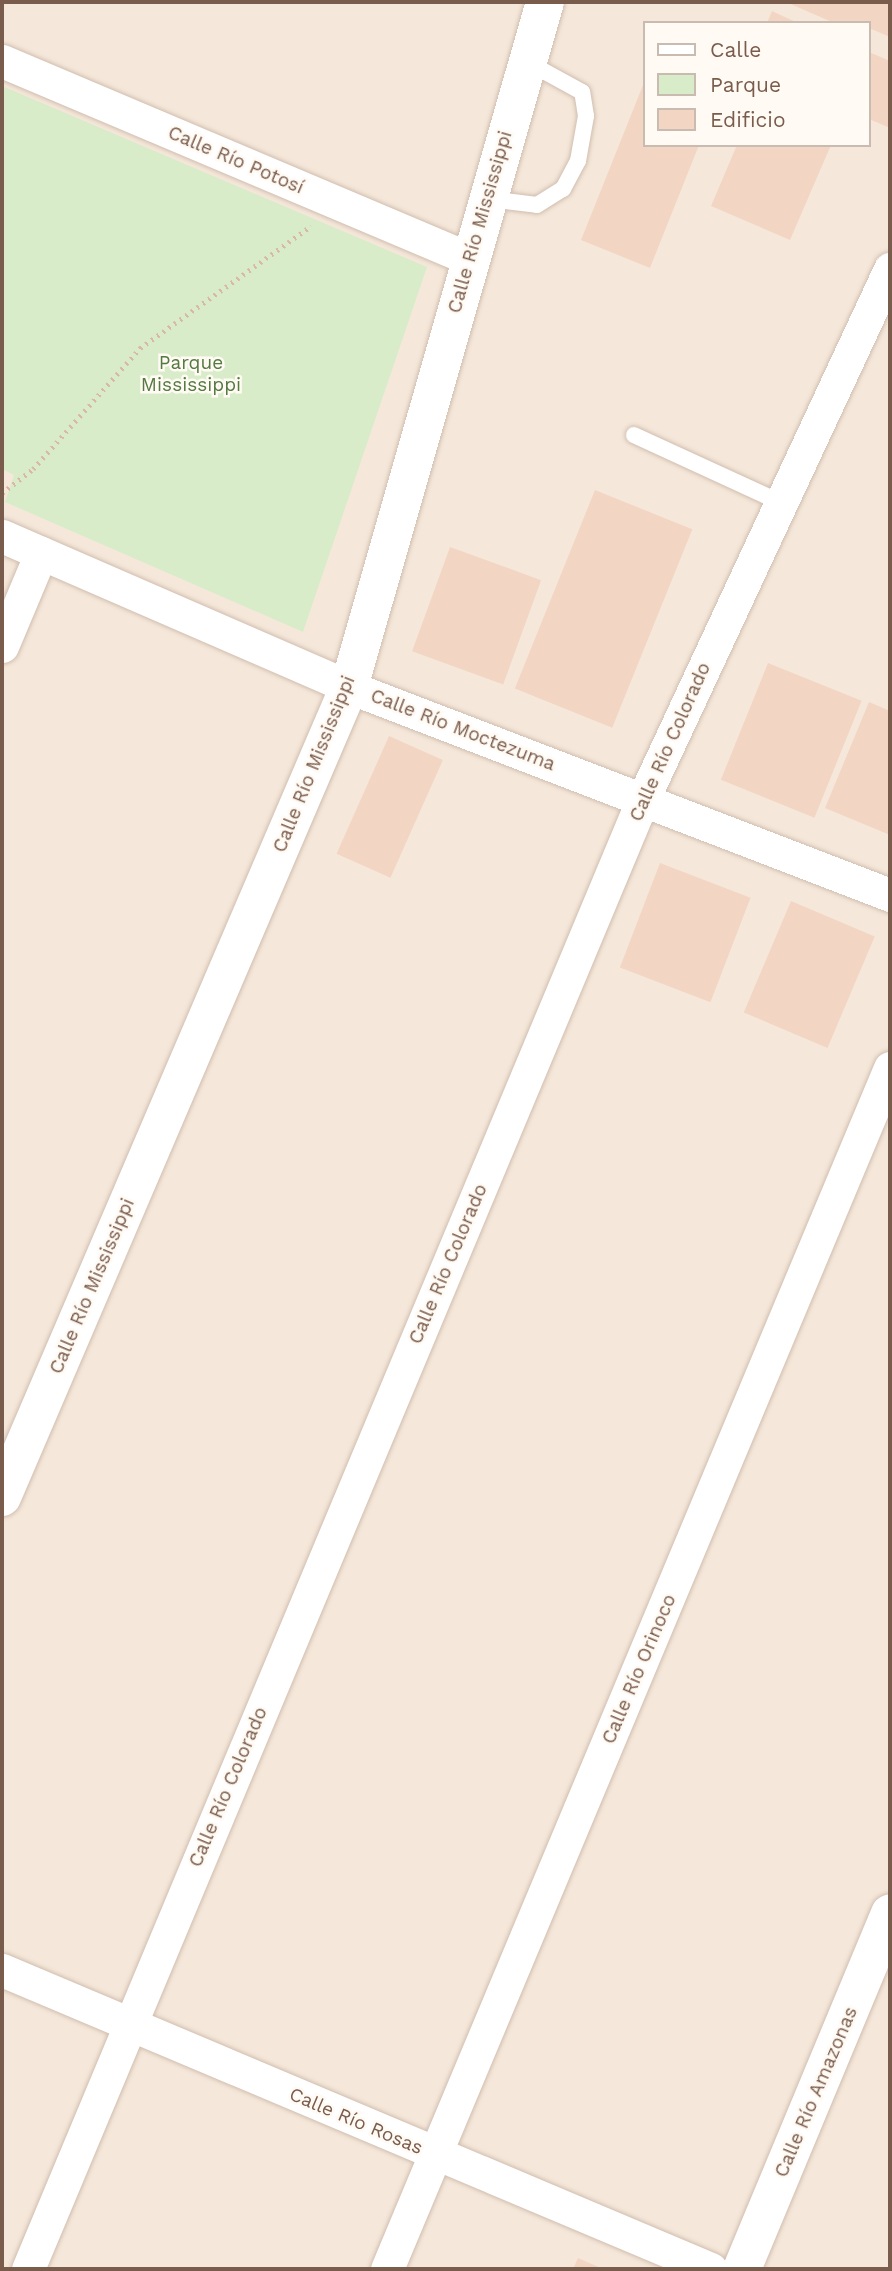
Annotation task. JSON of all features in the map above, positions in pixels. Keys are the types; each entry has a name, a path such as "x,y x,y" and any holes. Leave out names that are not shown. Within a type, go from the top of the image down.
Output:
{"street":[{"name":"Calle Río Mississippi","path":"2,1497 348,687 524,61 545,2"},
{"name":"Calle Río Potosí","path":"2,61 470,259"},
{"name":"Calle Río Colorado","path":"28,2269 643,799 890,269"},
{"name":"Calle Río Moctezuma","path":"2,536 348,687 890,895"},
{"path":"2,646 41,553"},
{"name":"Calle Río Orinoco","path":"387,2269 890,1068"},
{"name":"Calle Río Amazonas","path":"741,2269 890,1914"},
{"name":"Calle Río Rosas","path":"2,1970 710,2269"}],"lane":[{"path":"486,198 537,205 563,189 578,161 586,116 582,92 524,61"},
{"path":"634,435 780,502"}],"path":[{"path":"2,493 33,469 140,348 339,204"}],"shaded area":[{"path":"2,2 890,2 890,2269 2,2269"}],"green space":[{"name":"Parque Mississippi","path":"2,86 427,267 303,632 5,502 14,475 2,469"}],"building":[{"path":"786,2 890,2 890,37 871,29 871,21 829,21"},
{"path":"772,11 794,21 768,21"},
{"path":"871,53 890,61 890,128 871,120"},
{"path":"644,82 644,147 698,147 650,268 581,240"},
{"path":"736,147 830,147 790,240 711,206"},
{"path":"595,490 692,529 612,728 515,688"},
{"path":"450,547 541,580 503,684 412,651"},
{"path":"768,663 862,701 814,818 721,780"},
{"path":"869,702 890,711 890,835 825,808"},
{"path":"389,736 443,760 390,878 337,854"},
{"path":"660,863 751,898 710,1002 620,968"},
{"path":"791,901 875,937 827,1048 744,1012"},
{"path":"578,2258 603,2269 573,2269"}]}
